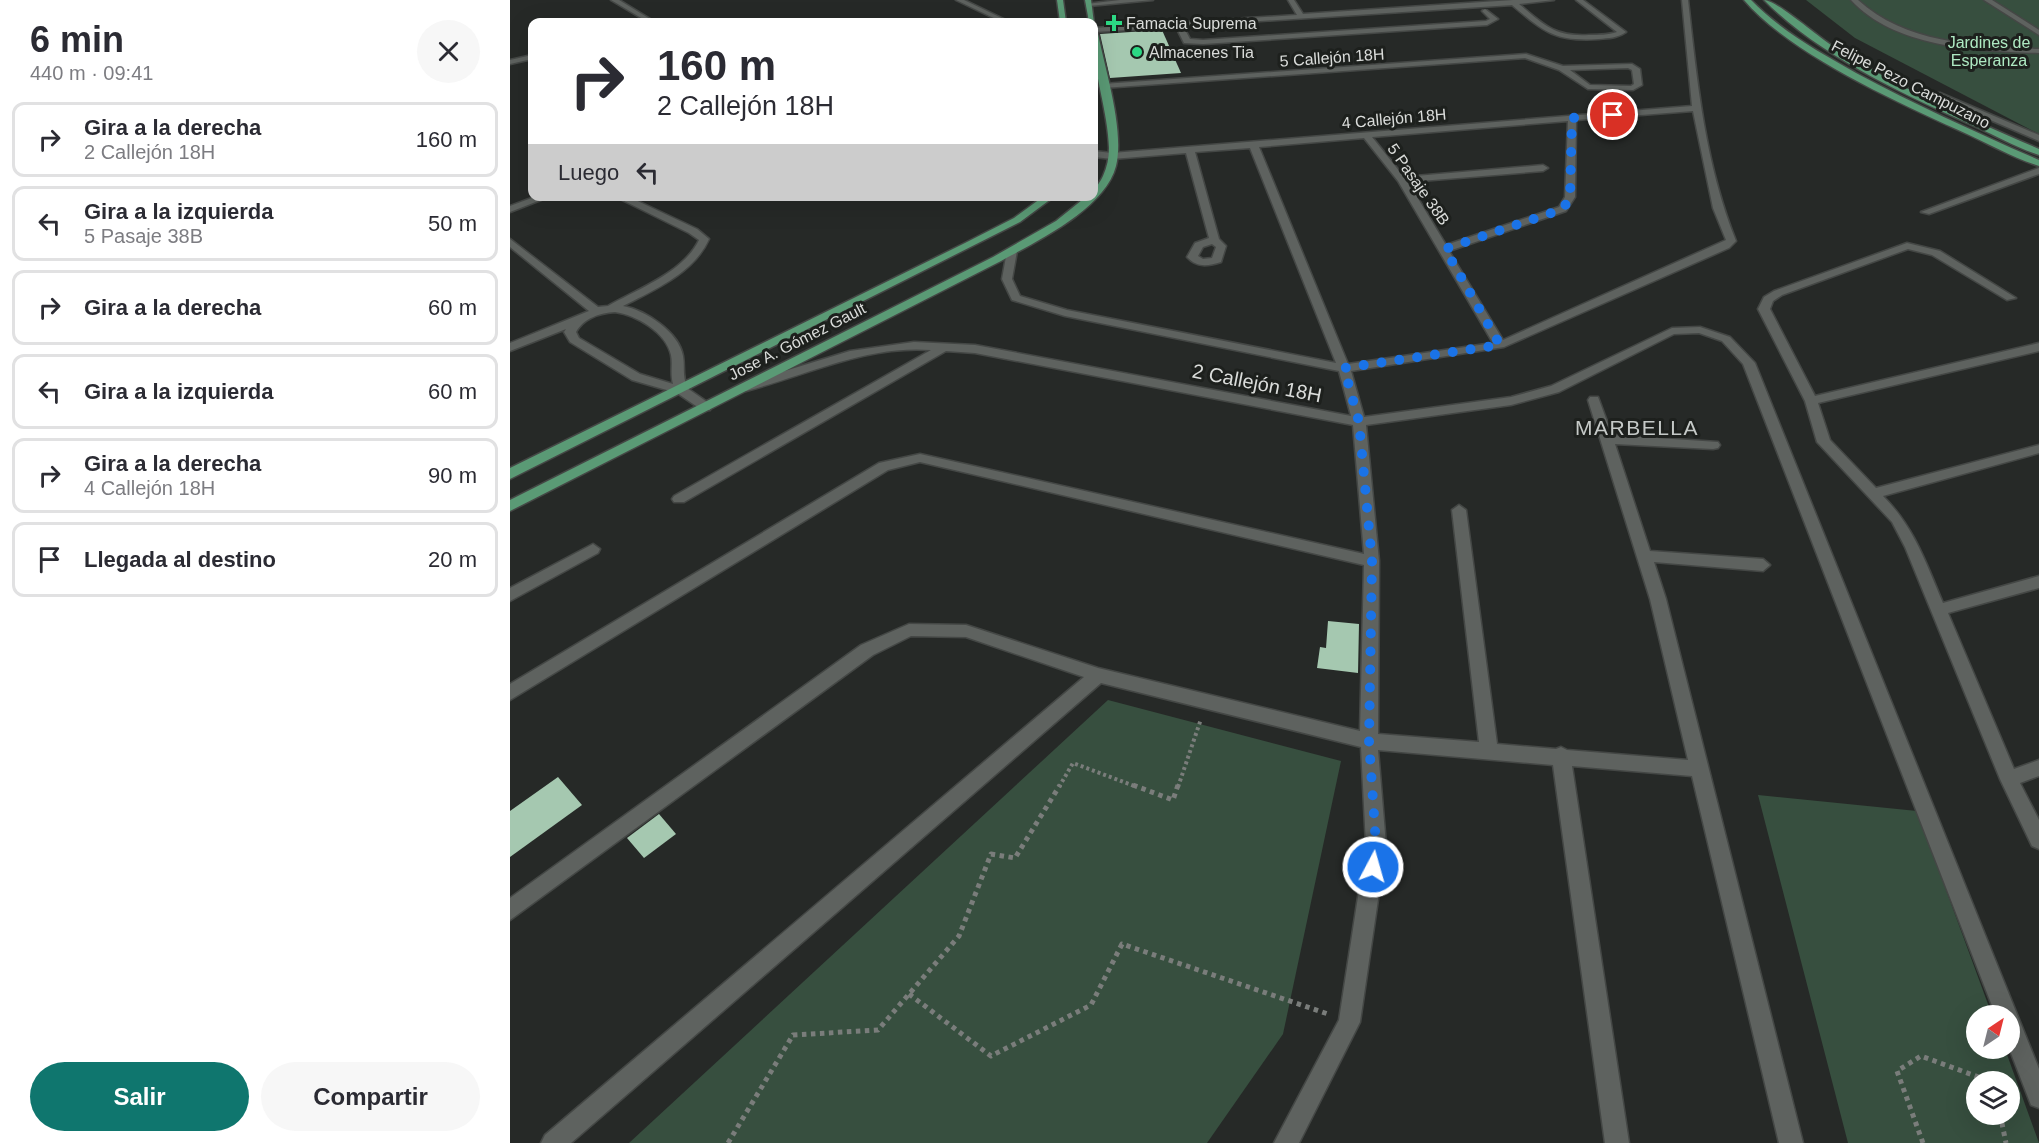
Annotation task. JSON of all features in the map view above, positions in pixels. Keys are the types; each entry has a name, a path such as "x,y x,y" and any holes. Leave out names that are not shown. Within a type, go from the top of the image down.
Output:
{"main road":[{"path":"1060,0 1062,18"},
{"name":"Felipe Pezo Campuzano","path":"1747,0 1770,22 1858,77 1946,122 2039,163"},
{"name":"Felipe Pezo Campuzano","path":"1767,0 1820,42 1885,79 2038,151"},
{"path":"1088,2 1091,18"},
{"name":"Jose A. Gómez Gault","path":"1098,55 1113,139 1112,156 1106,180 1098,190"},
{"name":"Jose A. Gómez Gault","path":"510,474 1017,220 1044,201"},
{"name":"Jose A. Gómez Gault","path":"510,506 1012,251 1057,225 1087,201"}],"street":[{"path":"614,0 645,18"},
{"path":"959,0 998,18"},
{"path":"1088,2 1150,0"},
{"path":"1291,0 1301,16"},
{"path":"1098,30 1551,0"},
{"path":"1513,2 1550,34 1558,37 1569,39 1622,32 1579,0"},
{"path":"1685,0 1696,108"},
{"path":"1854,0 1875,18 1928,36 1970,47 2039,51"},
{"path":"1987,0 2039,33"},
{"path":"1178,24 1187,41 1203,42 1492,22 1495,19 1482,5"},
{"name":"5 Callejón 18H","path":"1103,86 1245,79 1526,56 1562,68"},
{"path":"510,62 528,58"},
{"path":"1629,66 1635,69 1638,85 1633,88 1591,88 1582,85 1562,68 1629,66"},
{"path":"1940,95 2039,138"},
{"name":"4 Callejón 18H","path":"1098,154 1112,156 1190,150 1696,108"},
{"name":"2 Callejón 18H","path":"1012,251 1007,279 1016,298 1065,313 1344,368 1500,345 1725,246 1731,241 1718,208 1696,108"},
{"path":"1445,249 1563,209 1570,197 1572,118"},
{"name":"5 Pasaje 38B","path":"1366,135 1402,180 1500,345"},
{"path":"1253,144 1344,368 1359,422 1372,561 1369,741 1376,845 1349,1022 1286,1143"},
{"path":"1190,150 1214,240"},
{"path":"2022,156 2038,151"},
{"path":"1402,180 1543,168"},
{"path":"1926,212 2039,171"},
{"path":"510,209 533,201"},
{"path":"510,347 596,311 612,308 686,263 703,246 704,239 693,231 629,201"},
{"path":"510,243 596,311"},
{"path":"2011,298 1936,253 1907,246 1778,293 1768,299 1764,309 1811,401 1824,442 1897,519 2009,779 2039,840"},
{"path":"612,308 650,320 669,341 677,352 678,361 675,369 681,390"},
{"path":"579,320 570,332 574,340 636,377 681,390 706,407"},
{"name":"2 Callejón 18H","path":"738,390 850,355 915,345 986,351 1359,422 1512,402 1554,390 1672,331 1700,330 1726,339 1749,363 2003,1005"},
{"path":"679,499 944,347"},
{"path":"1811,401 2039,347"},
{"path":"1594,400 1658,599 1791,1143"},
{"path":"1607,439 1713,445"},
{"path":"1873,494 2039,449"},
{"path":"510,693 884,466 920,458 1372,561"},
{"path":"1459,510 1489,750"},
{"path":"510,595 594,549"},
{"path":"1644,556 1763,565"},
{"path":"1938,610 2039,582"},
{"path":"510,910 867,650 909,630 966,631 1098,675 1369,741 1561,755 1700,769"},
{"path":"553,1143 1098,675"},
{"path":"1561,755 1617,1143"},
{"path":"2009,779 2039,768"},
{"path":"2020,1049 2039,1097"}],"path":[{"path":"728,1143 793,1035 878,1030 960,936 991,854 1014,858 1073,763 1173,800 1208,702"},
{"path":"909,994 991,1056 1090,1005 1122,944 1246,984 1349,1022"},
{"path":"1923,1143 1897,1071 1921,1056 1966,1072"},
{"path":"2002,1125 2006,1143"}],"green space":[{"name":"Jardines de Esperanza","path":"1806,0 2039,0 2039,134 1855,38"},
{"path":"1108,700 1341,761 1283,1034 1207,1143 629,1143"},
{"path":"1758,795 1917,811 1988,1005 1966,1005 1966,1059 2009,1059 2013,1071 1966,1071 1966,1125 2020,1125 2020,1090 2039,1143 1848,1143"}],"building":[{"name":"Almacenes Tia","path":"1162,30 1181,73 1110,78 1100,34"},
{"path":"1328,621 1359,624 1358,673 1317,668 1320,647 1326,648"},
{"path":"558,777 582,805 510,857 510,811"},
{"path":"659,814 676,834 644,858 627,838"}],"place":[{"name":"Famacia Suprema","path":"1114,23"},
{"name":"Almacenes Tia","path":"1137,52"}],"district":[{"name":"MARBELLA","path":"1637,428"}],"route":[{"path":"1373,867 1376,845 1369,741 1372,561 1359,422 1344,368 1500,345 1445,249 1563,209 1570,197 1572,118 1613,115"}]}
